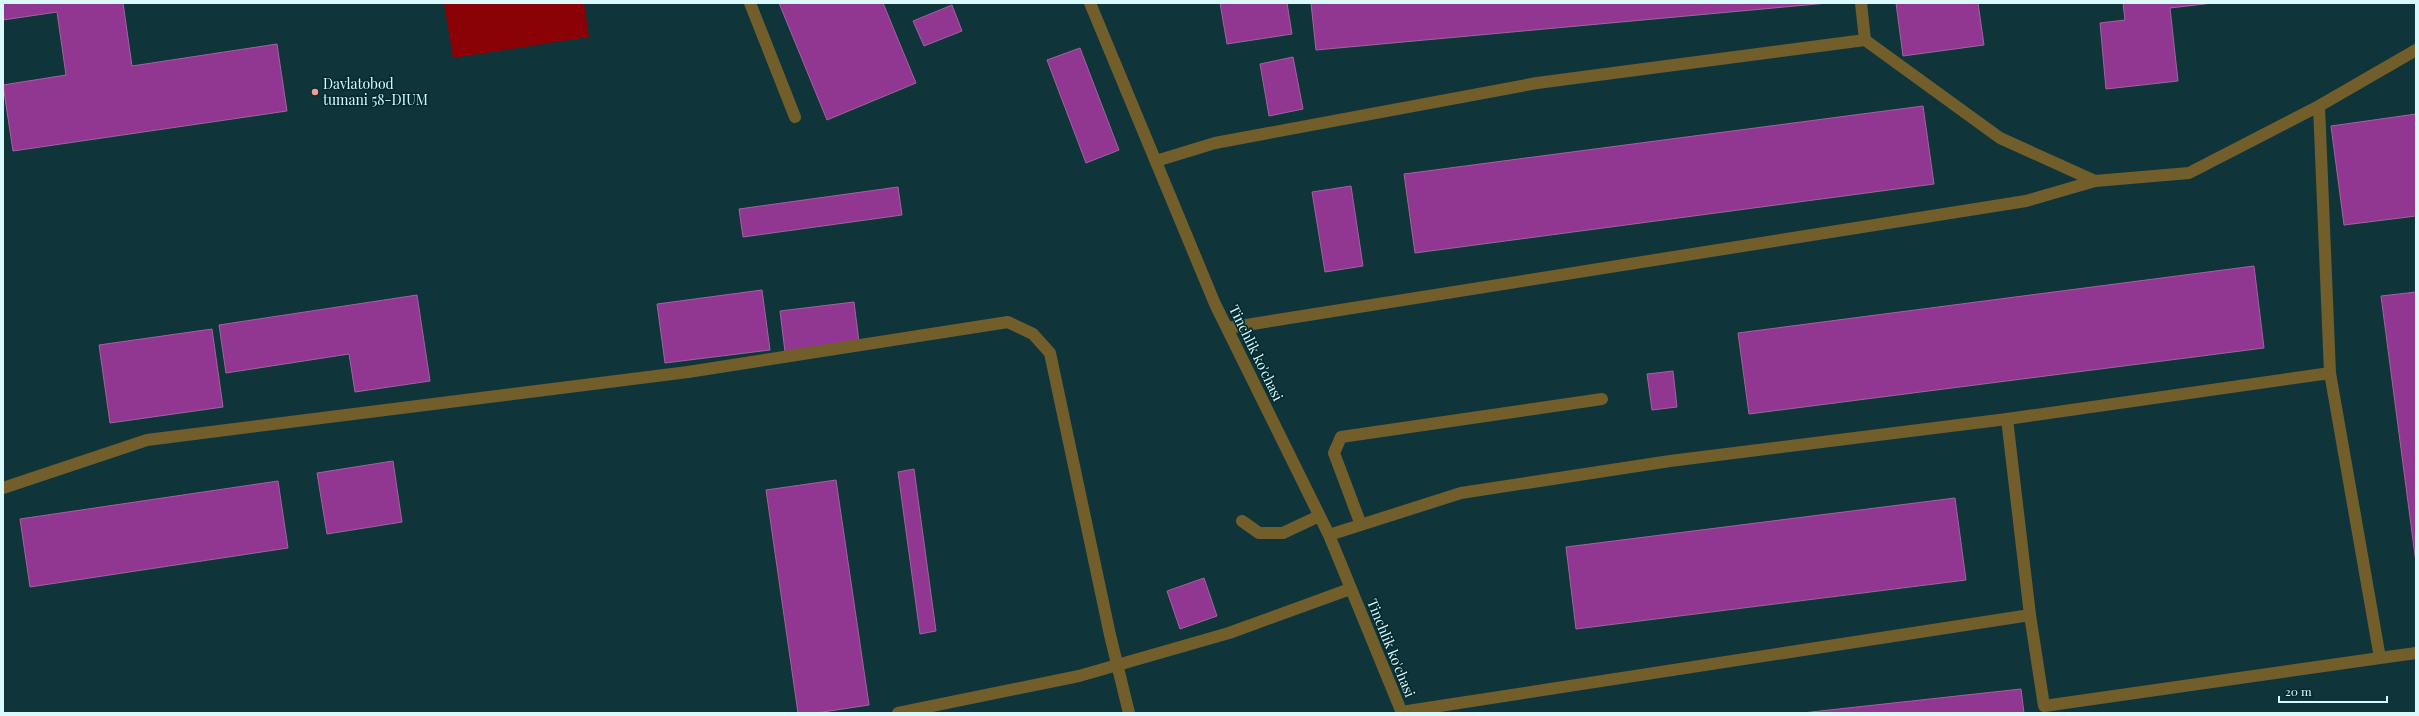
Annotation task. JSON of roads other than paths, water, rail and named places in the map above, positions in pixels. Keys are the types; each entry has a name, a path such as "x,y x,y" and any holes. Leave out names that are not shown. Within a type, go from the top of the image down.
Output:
{"street":[{"path":"750,3 795,117"},
{"name":"Tinchlik ko'chasi","path":"1090,3 1227,328 1328,535 1402,712"},
{"path":"1861,3 1865,40"},
{"path":"1156,161 1215,143 1537,83 1865,40 2000,138 2095,181"},
{"path":"1227,328 2026,201 2095,181 2189,173 2319,106 2416,50"},
{"path":"2319,106 2330,373 2380,658"},
{"path":"3,488 147,440 688,372 1008,322 1033,334 1050,353 1110,635 1129,713"},
{"path":"1328,535 1461,492 1670,461 2007,420 2330,373"},
{"path":"1361,525 1334,452 1341,437 1602,399"},
{"path":"2007,420 2030,614 2044,710 2416,653"},
{"path":"1242,521 1259,533 1283,533 1319,516"},
{"path":"898,713 1079,676 1229,633 1350,589"},
{"path":"1402,712 2030,614"}],"place":[{"name":"Davlatobod tumani 58-DIUM","path":"315,92"}]}
